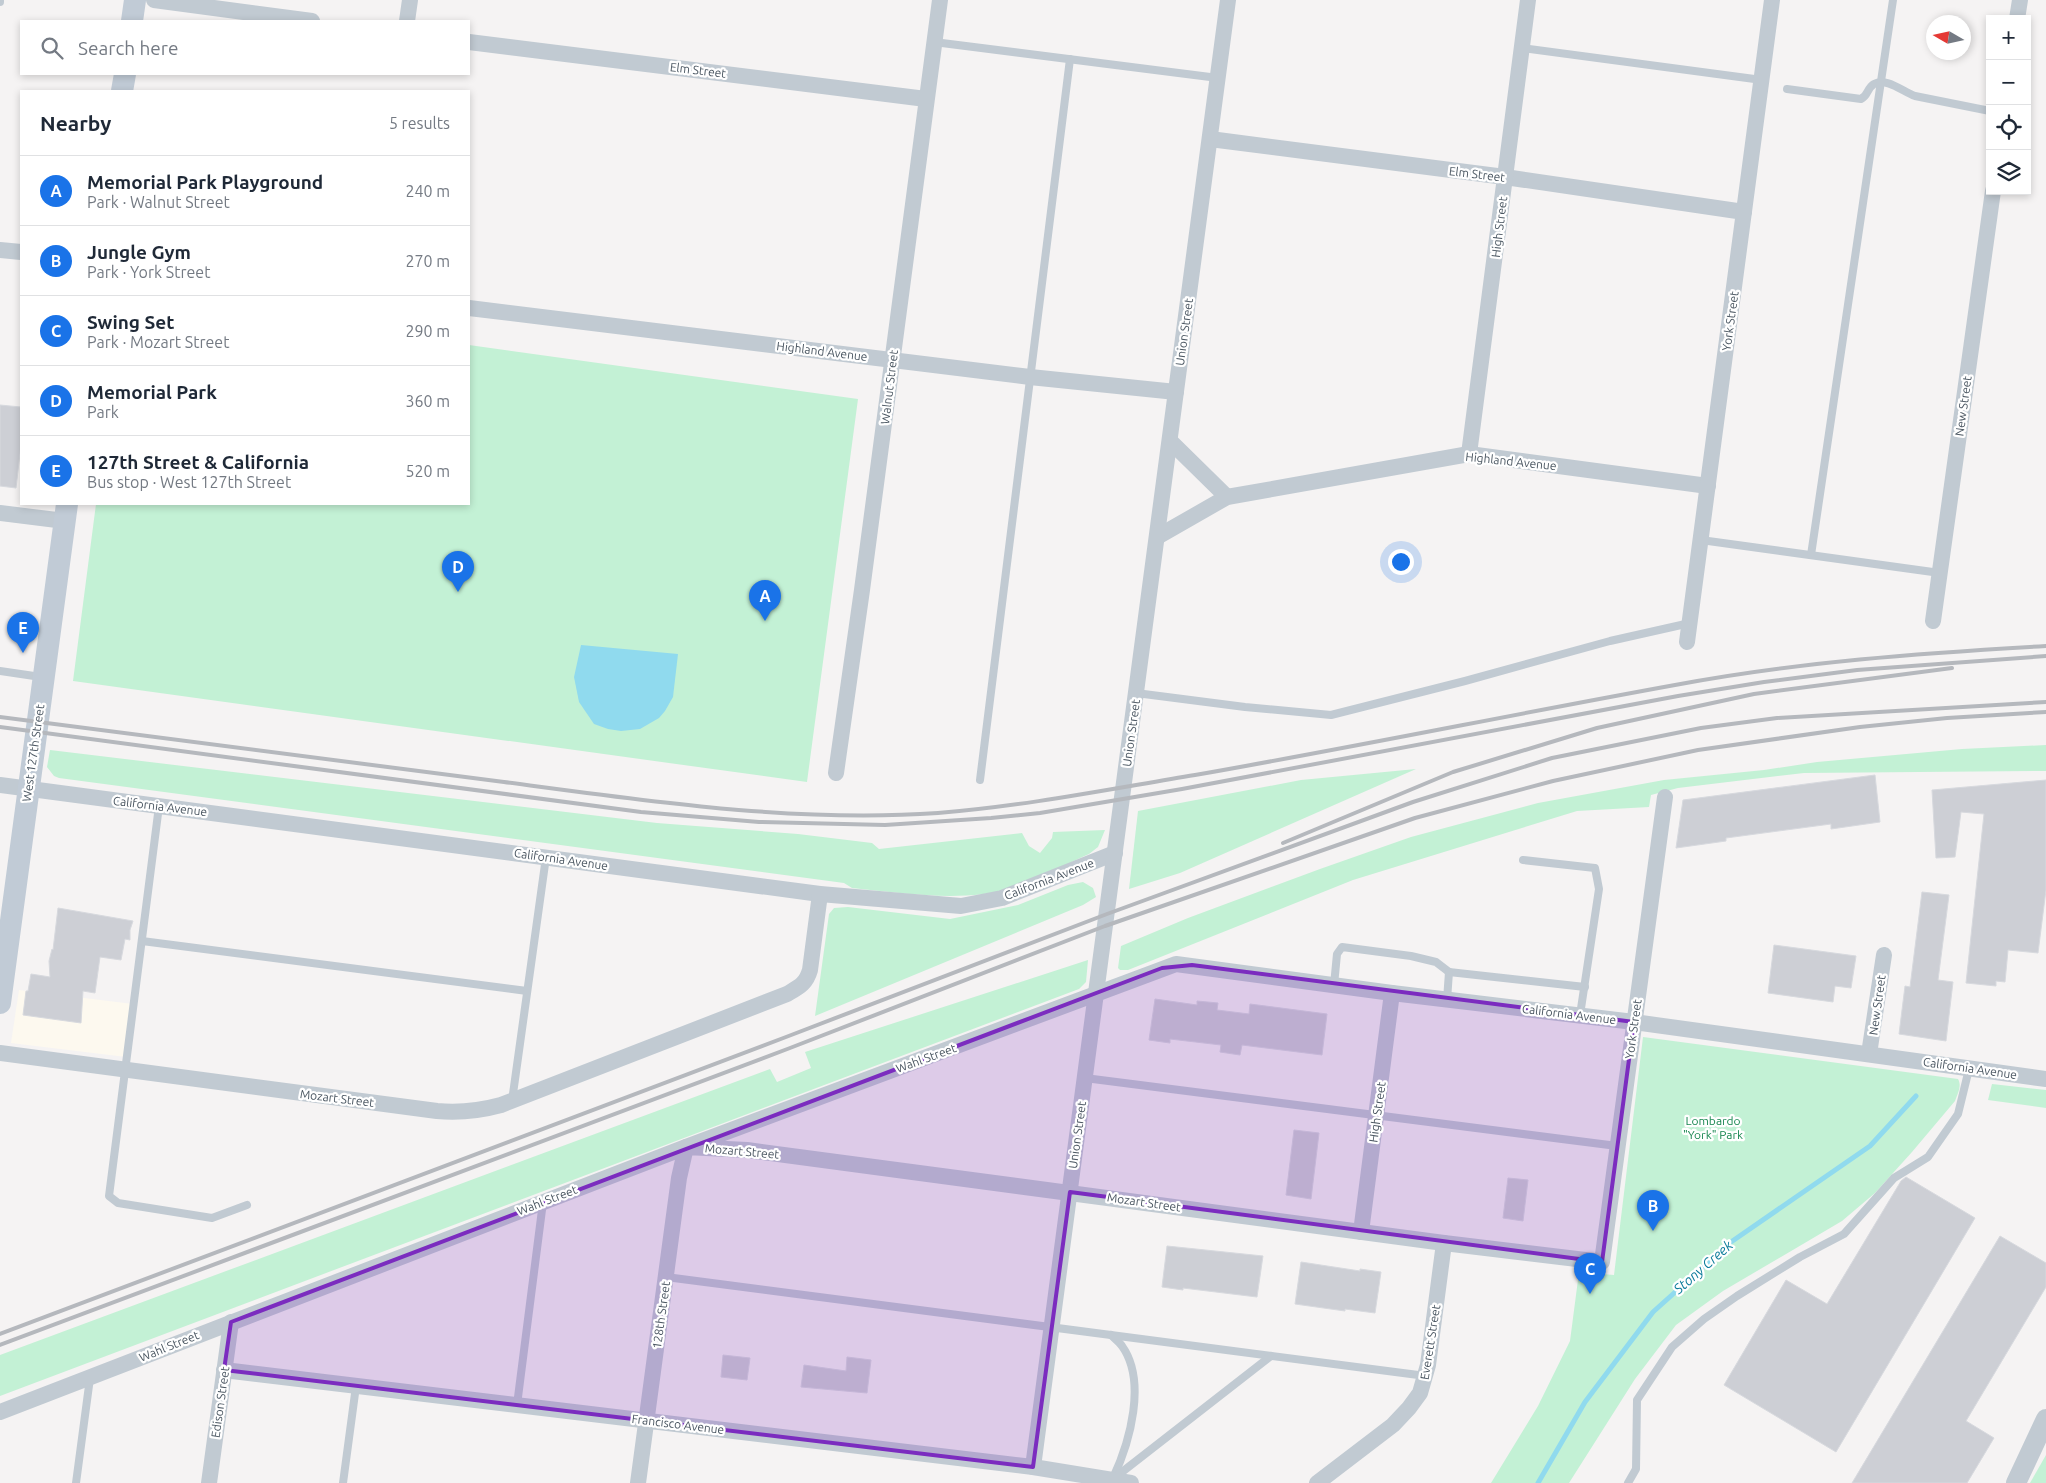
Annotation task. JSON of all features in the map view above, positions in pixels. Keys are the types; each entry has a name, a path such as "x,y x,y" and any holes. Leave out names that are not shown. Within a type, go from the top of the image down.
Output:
{"main road":[{"path":"132,20 134,0"},
{"path":"122,90 125,75"},
{"name":"West 127th Street","path":"0,1003 9,914 29,789 66,512"}],"street":[{"path":"154,0 304,20"},
{"path":"407,20 410,0"},
{"name":"Walnut Street","path":"836,773 940,0"},
{"name":"Union Street","path":"1034,1467 1228,0"},
{"name":"High Street","path":"1469,454 1528,0"},
{"name":"York Street","path":"1687,642 1772,0"},
{"path":"2018,15 2020,0"},
{"name":"Elm Street","path":"470,42 926,99"},
{"name":"Elm Street","path":"1210,139 1744,212"},
{"name":"New Street","path":"1933,621 1992,195"},
{"path":"0,250 20,252"},
{"name":"Highland Avenue","path":"470,308 1030,377 1176,392"},
{"path":"1170,441 1227,496"},
{"name":"Highland Avenue","path":"1157,537 1227,496 1469,454 1708,486"},
{"path":"0,513 66,512"},
{"name":"California Avenue","path":"0,785 820,894 961,906 1002,898 1115,853"},
{"name":"York Street","path":"1602,1262 1665,797"},
{"name":"Mozart Street","path":"0,1053 453,1112 485,1109 512,1101 787,994 803,985 810,970 820,894"},
{"name":"New Street","path":"1870,1054 1884,956"},
{"name":"California Avenue","path":"1096,995 1176,964 1447,1000 1634,1022 2046,1079"},
{"name":"High Street","path":"1361,1232 1392,993"},
{"name":"Wahl Street","path":"0,1412 686,1147 1096,995"},
{"name":"Mozart Street","path":"686,1147 747,1150 1444,1243 1602,1262"},
{"name":"128th Street","path":"638,1483 679,1178 686,1147"},
{"name":"Everett Street","path":"1317,1483 1393,1425 1420,1393 1426,1376 1444,1243"},
{"name":"Edison Street","path":"209,1483 231,1322"},
{"name":"Francisco Avenue","path":"224,1370 1034,1467 1131,1483"},
{"path":"2016,1483 2046,1419"}],"lane":[{"path":"1811,555 1893,0"},
{"path":"934,42 1218,78"},
{"path":"1522,48 1762,80"},
{"path":"980,780 1070,59"},
{"path":"1787,89 1861,99 1865,98 1873,85 1881,82 1896,86 1905,93 1915,96 1986,110"},
{"path":"1701,540 1940,573"},
{"path":"1136,692 1245,707 1331,715 1610,641 1690,623"},
{"path":"0,671 43,678"},
{"path":"159,806 109,1196 118,1203 212,1218 247,1205"},
{"path":"512,1101 546,857"},
{"path":"1523,860 1595,868 1599,888 1580,1015"},
{"path":"142,940 527,991"},
{"path":"1334,985 1337,954 1342,948 1411,956 1436,962 1449,972 1585,987"},
{"path":"1447,1000 1449,972"},
{"path":"1628,1483 1636,1469 1637,1400 1672,1347 1704,1318 1737,1296 1800,1257 1844,1234 1894,1178 1928,1157 1958,1114 1969,1068"},
{"path":"1085,1078 1617,1146"},
{"path":"517,1405 543,1202"},
{"path":"666,1277 1426,1376"},
{"path":"1110,1481 1122,1458 1130,1433 1134,1400 1133,1377 1128,1359 1122,1346 1111,1335"},
{"path":"1110,1481 1271,1356"},
{"path":"76,1483 90,1377"},
{"path":"343,1483 356,1386"}],"highlighted area":[{"path":"1192,965 1634,1022 1602,1262 1070,1192 1033,1467 224,1370 231,1322 1162,968"}],"shaded area":[{"path":"19,990 133,1004 126,1057 11,1043"}],"green space":[{"path":"470,345 858,399 807,782 73,681 96,505 470,505"},
{"path":"2046,745 2046,771 1804,773 1678,788 1651,795 1649,807 1577,811 1353,880 1128,970 1120,970 1118,968 1121,946 1188,918 1411,837 1538,803 1664,780 1764,770 1817,762 1962,749"},
{"path":"50,750 657,823 798,834 872,843 879,849 1022,833 1029,846 1040,853 1052,838 1053,832 1105,830 1098,847 1089,854 1012,888 974,895 912,894 852,888 844,883 59,778 54,776 47,767"},
{"path":"1416,769 1180,873 1129,889 1138,811 1301,780"},
{"path":"1083,882 1093,888 1096,897 1083,905 815,1016 829,914 834,908 848,907 950,919 1018,905 1068,885"},
{"path":"1088,960 1086,982 1079,989 0,1396 0,1355 770,1069 777,1082 811,1068 805,1052"},
{"name":"Lombardo \"York\" Park","path":"1643,1037 1958,1079 1960,1087 1955,1101 1912,1152 1875,1193 1842,1221 1723,1291 1676,1325 1635,1379 1569,1483 1491,1483 1538,1406 1570,1341 1579,1272 1614,1275"},
{"path":"1992,1084 2046,1090 2046,1108 1988,1100"},
{"path":"2046,1455 2046,1483 2030,1483"}],"water":[{"path":"581,645 678,654 673,697 659,718 640,729 621,731 594,724 579,702 574,677"}],"building":[{"path":"0,405 20,407 20,454 16,488 0,486"},
{"path":"1875,775 1880,822 1831,829 1831,824 1726,838 1726,841 1676,848 1683,800"},
{"path":"2046,780 2046,890 2038,953 2008,950 2005,982 1996,981 1996,986 1966,983 1984,814 1961,812 1955,857 1936,858 1932,790"},
{"path":"1922,892 1949,895 1938,980 1953,982 1946,1041 1899,1034 1905,986 1910,987"},
{"path":"58,908 133,921 130,930 130,940 125,939 121,960 100,957 95,993 83,991 81,1023 23,1015 26,991 28,991 31,974 50,977 49,961 53,950"},
{"path":"1774,945 1856,956 1851,988 1835,986 1833,1002 1768,993"},
{"path":"1155,999 1197,1005 1197,1001 1218,1003 1217,1010 1249,1014 1250,1004 1327,1014 1322,1055 1242,1045 1240,1055 1220,1052 1221,1045 1170,1039 1170,1043 1149,1040"},
{"path":"1294,1130 1319,1133 1311,1199 1286,1195"},
{"path":"1906,1177 1975,1218 1836,1452 1724,1385 1786,1280 1827,1304 1901,1181"},
{"path":"1508,1178 1528,1180 1523,1221 1503,1218"},
{"path":"2000,1236 2046,1263 2046,1287 1966,1421 1994,1438 1967,1483 1852,1483"},
{"path":"1167,1246 1263,1256 1257,1297 1162,1287"},
{"path":"1301,1262 1360,1271 1360,1269 1381,1272 1375,1313 1295,1304"},
{"path":"723,1355 750,1358 747,1380 721,1377"},
{"path":"847,1357 871,1360 867,1393 801,1387 804,1365 846,1371"}],"waterway":[{"name":"Stony Creek","path":"1538,1483 1585,1402 1653,1312 1731,1242 1870,1146 1916,1096"}],"railway":[{"path":"0,717 666,803 775,813 884,815 971,810 1067,797 1255,764 1675,685 1767,670 1906,655 2046,646"},
{"path":"0,727 641,812 759,822 885,825 1040,813 1182,789 1678,696 1764,682 1857,670 2046,656"},
{"path":"1283,843 1453,772 1597,728 1754,694 1952,668"},
{"path":"0,1334 1107,914 1413,802 1552,758 1701,728 1777,718 2046,702"},
{"path":"0,1345 790,1048 1105,926 1415,818 1553,781 1698,750 1860,727 1947,718 2046,712"}],"place":[{"name":"Memorial Park","path":"458,592"},
{"name":"Memorial Park Playground","path":"765,621"},
{"name":"127th Street & California","path":"23,653"},
{"name":"Jungle Gym","path":"1653,1231"},
{"name":"Swing Set","path":"1590,1294"}]}
